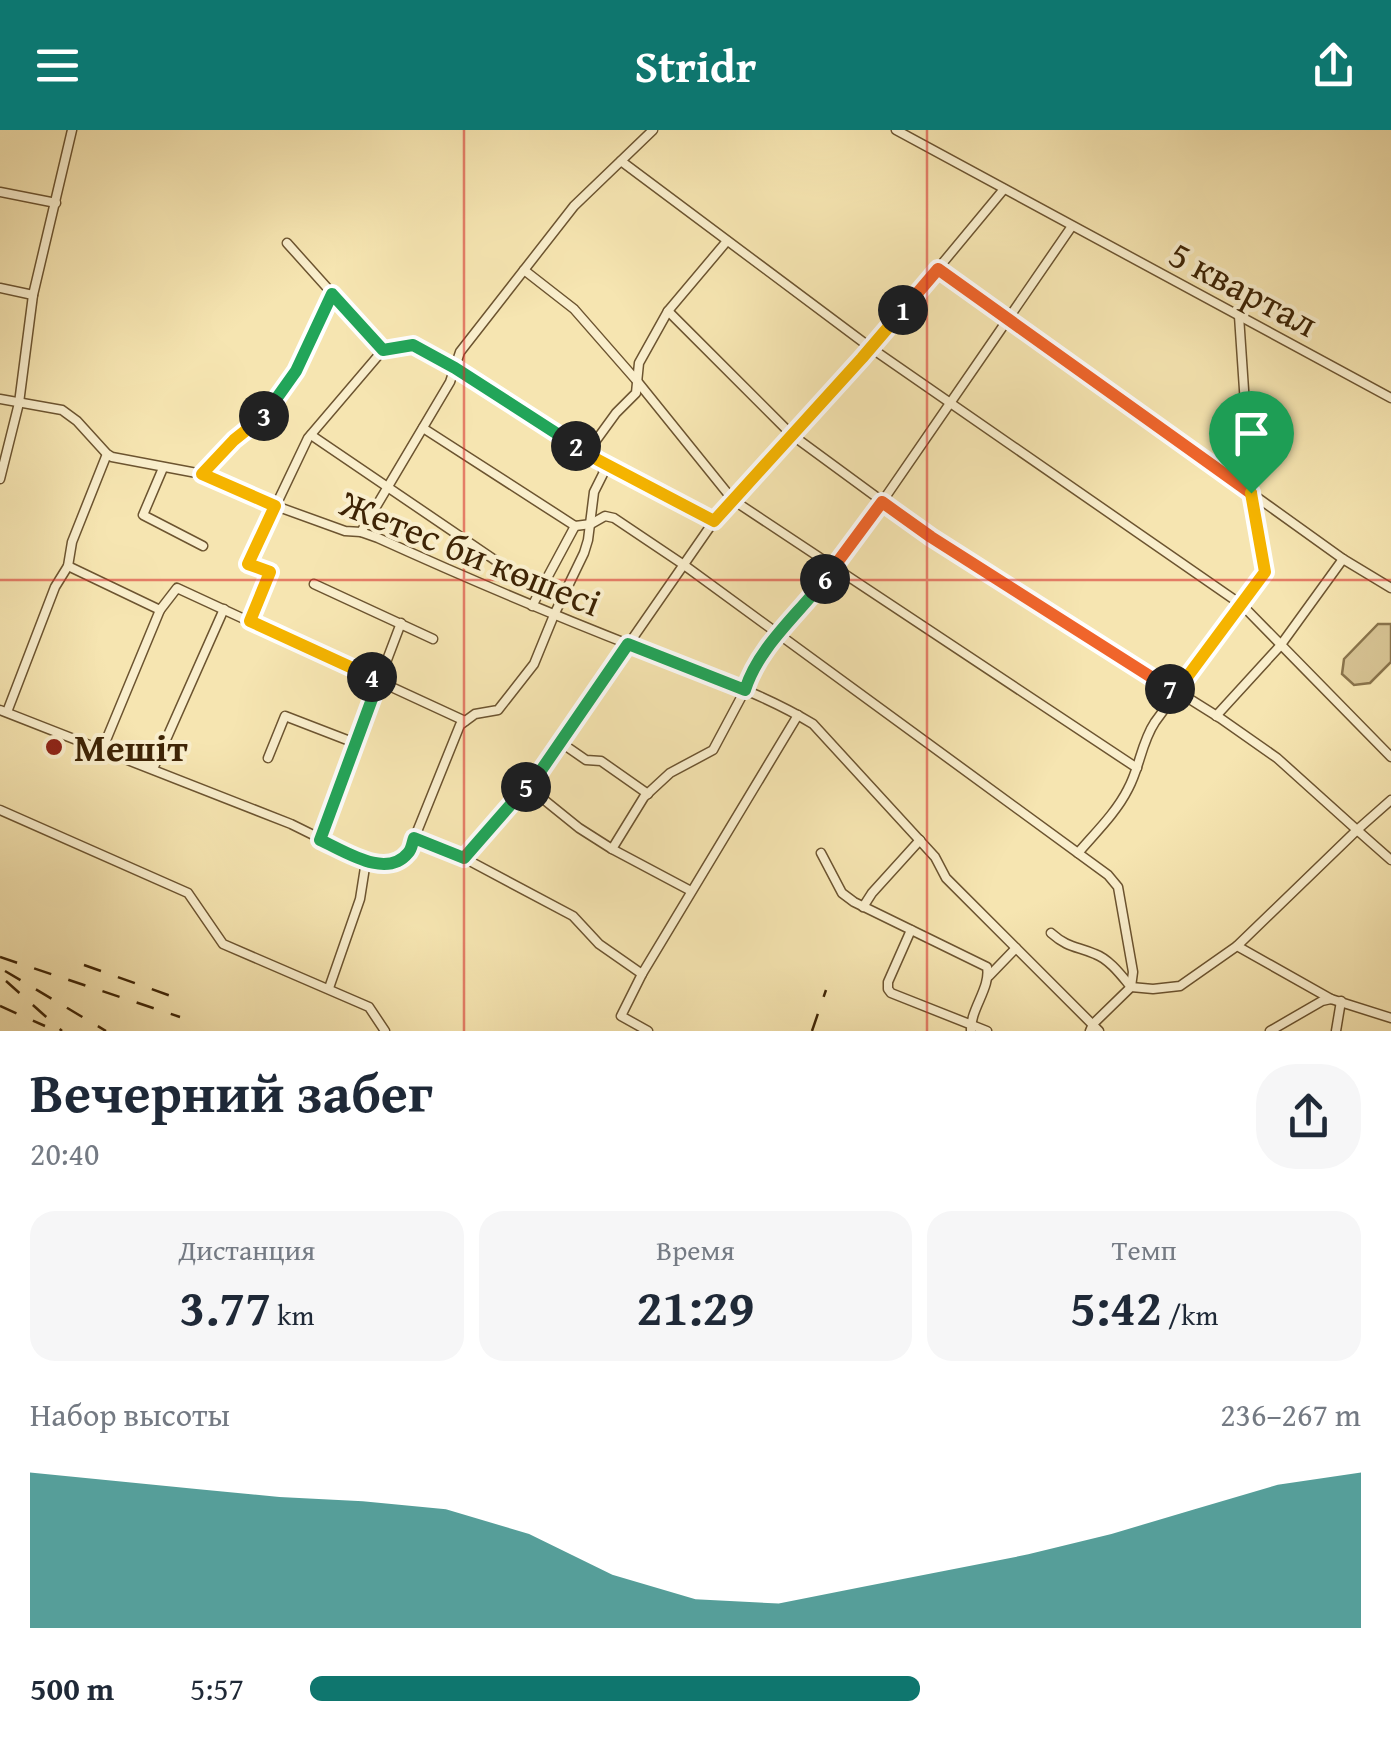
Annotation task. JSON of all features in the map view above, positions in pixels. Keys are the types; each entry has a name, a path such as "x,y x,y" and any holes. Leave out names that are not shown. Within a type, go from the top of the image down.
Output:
{"street":[{"path":"0,479 19,403 34,295 72,130"},
{"path":"361,532 450,382 460,352 574,206 653,130"},
{"name":"5 квартал","path":"896,130 1391,398"},
{"path":"621,161 870,348 1242,605 1391,756"},
{"path":"464,858 560,742 714,521 870,348 1004,189"},
{"path":"0,192 56,203"},
{"path":"612,849 648,794 670,773 712,750 745,690 751,670 805,607 882,502 1072,226"},
{"path":"0,399 62,410 107,454 72,542 68,566 55,587 3,711 291,824 366,861 390,864 408,854 460,725 475,714 498,710 534,664 584,552 594,492 604,472 592,446 636,393 639,363 668,311 727,241"},
{"path":"288,244 383,350"},
{"path":"938,269 1342,559 1391,588"},
{"path":"524,270 574,308 733,500 1137,768"},
{"path":"0,288 34,295"},
{"path":"202,474 234,440 263,419 296,371 332,294"},
{"path":"668,311 792,435 931,537 1278,758 1391,860"},
{"path":"1078,853 1127,792 1146,737 1265,572 1251,493 1238,316"},
{"path":"250,621 270,572 248,564 275,506 311,434 383,350 413,345 598,460 714,521"},
{"path":"422,428 575,526 591,524 605,516 614,518 1114,880 1133,972 1130,987 1094,1029"},
{"path":"311,434 539,590"},
{"name":"Жетес би көшесі","path":"107,454 202,474 275,506 345,531 378,538 532,606 745,690 814,724 920,840 946,878 1094,1029"},
{"path":"163,468 143,515 203,546"},
{"path":"532,606 575,526"},
{"path":"1216,716 1280,646 1342,559"},
{"path":"68,566 160,610"},
{"path":"314,584 432,639"},
{"path":"102,750 160,610 178,588 465,721"},
{"path":"153,769 224,609"},
{"path":"320,840 402,623"},
{"path":"648,1031 621,1016 642,974 798,715"},
{"path":"268,758 285,716 356,744"},
{"path":"560,742 586,760 601,761 648,794"},
{"path":"527,786 579,828 692,891"},
{"path":"1130,987 1180,986 1237,946 1391,800"},
{"path":"0,810 188,893 223,944 369,1007 385,1031"},
{"path":"414,838 464,858 573,916 599,944 642,974"},
{"path":"864,907 920,840"},
{"path":"821,853 842,892 864,907 987,967 988,976 970,1028"},
{"path":"329,988 360,898 366,861"},
{"path":"911,930 888,982 891,993 970,1028 987,1031"},
{"path":"1050,933 1074,949 1097,954 1130,987"},
{"path":"1237,946 1336,1000 1391,1018"},
{"path":"988,976 1016,948"},
{"path":"1270,1031 1322,1000 1336,1000"},
{"path":"1336,1000 1336,1031"}],"shaded area":[{"path":"1378,624 1391,624 1391,662 1370,683 1354,685 1342,674 1344,659"}],"railway":[{"path":"0,957 180,1017"},
{"path":"84,965 185,1001"},
{"path":"5,971 106,1031"},
{"path":"6,981 62,1031"},
{"path":"812,1031 826,990"},
{"path":"0,1006 45,1026"}],"place":[{"name":"Мешіт","path":"54,747"}],"route":[{"path":"938,269 1251,493 1265,572 1176,692 882,502 805,607 751,670 745,690 628,644 542,769 464,858 414,838 408,854 390,864 366,861 320,840 379,680 250,621 270,572 248,564 275,506 202,474 234,440 263,419 296,371 332,294 383,350 413,345 598,460 714,521 938,269"}]}
